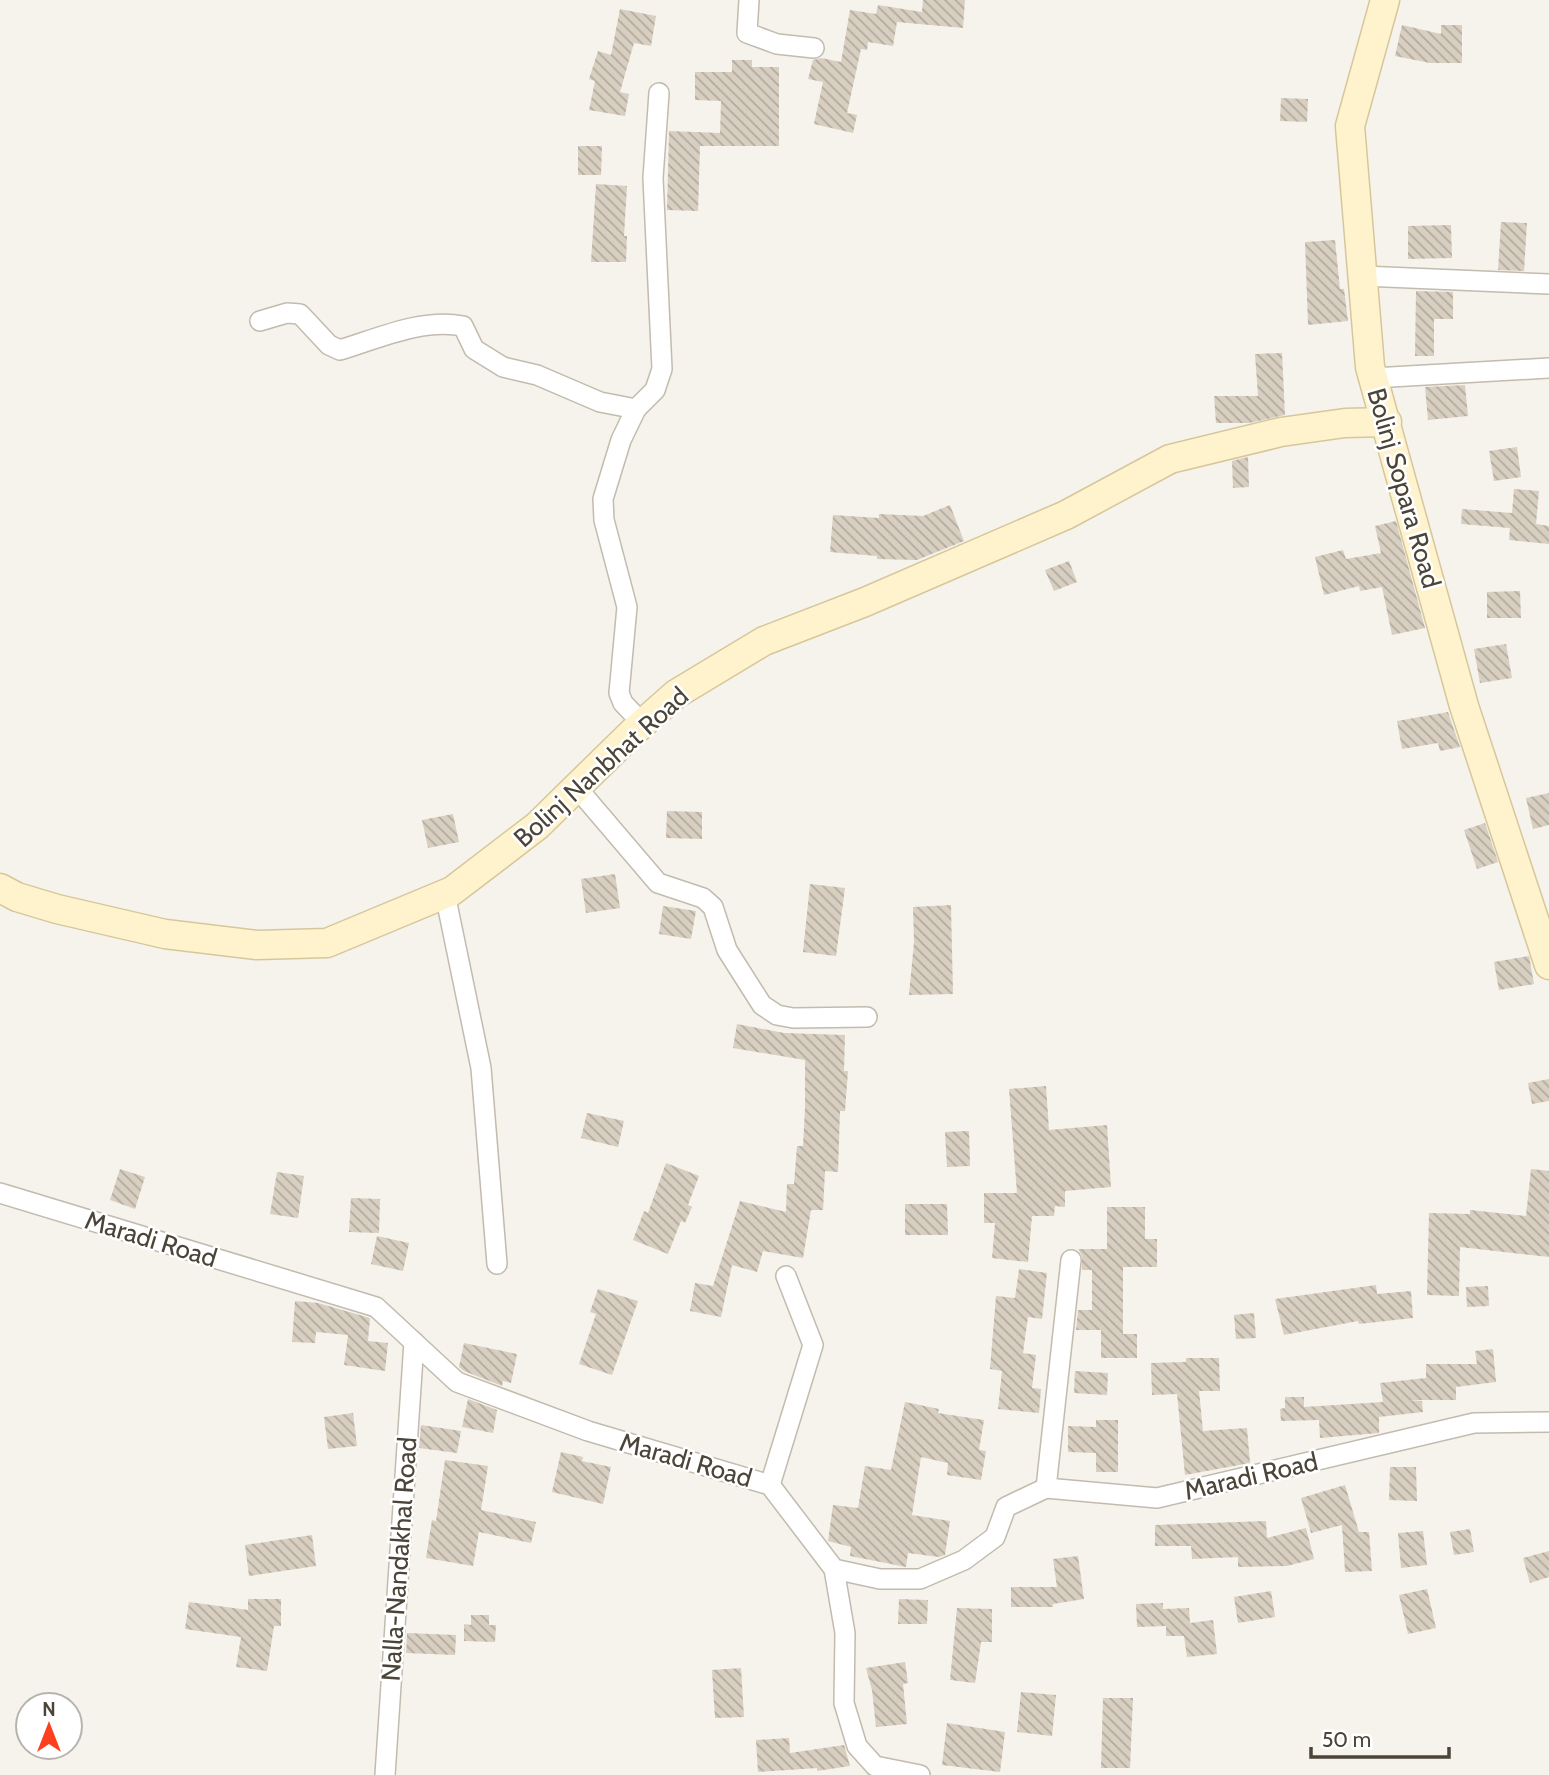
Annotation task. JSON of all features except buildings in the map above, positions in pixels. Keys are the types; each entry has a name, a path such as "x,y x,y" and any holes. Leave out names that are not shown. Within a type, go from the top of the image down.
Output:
{"street":[{"path":"749,0 747,33 776,44 814,48"},
{"name":"Bolinj Sopara Road","path":"1385,0 1350,126 1373,379 1464,706 1549,965"},
{"path":"642,723 623,703 619,692 627,607 602,511 621,440 636,409 656,390 662,369 653,178 659,93"},
{"path":"1363,276 1549,284"},
{"path":"260,321 287,313 300,314 328,345 340,350 428,324 447,322 463,326 474,349 503,367 537,375 600,402 636,409"},
{"path":"1373,379 1549,368"},
{"name":"Bolinj Nanbhat Road","path":"0,888 17,897 57,909 165,934 257,945 327,943 445,894 499,857 676,694 764,641 864,602 1066,514 1170,459 1281,432 1345,423 1387,422"},
{"path":"577,788 658,883 703,898 713,906 727,950 762,1005 776,1015 793,1018 867,1017"},
{"path":"445,894 481,1068 497,1264"},
{"name":"Maradi Road","path":"0,1193 376,1307 457,1382 588,1431 771,1485 834,1569"},
{"path":"920,1775 869,1767 857,1746 844,1703 845,1633 834,1569 880,1579 920,1579 974,1553 995,1537 1006,1507 1046,1488 1071,1260"},
{"path":"771,1485 813,1345 786,1276"},
{"name":"Nalla-Nandakhal Road","path":"385,1775 414,1342"},
{"name":"Maradi Road","path":"1046,1488 1157,1498 1474,1423 1549,1422"}]}
